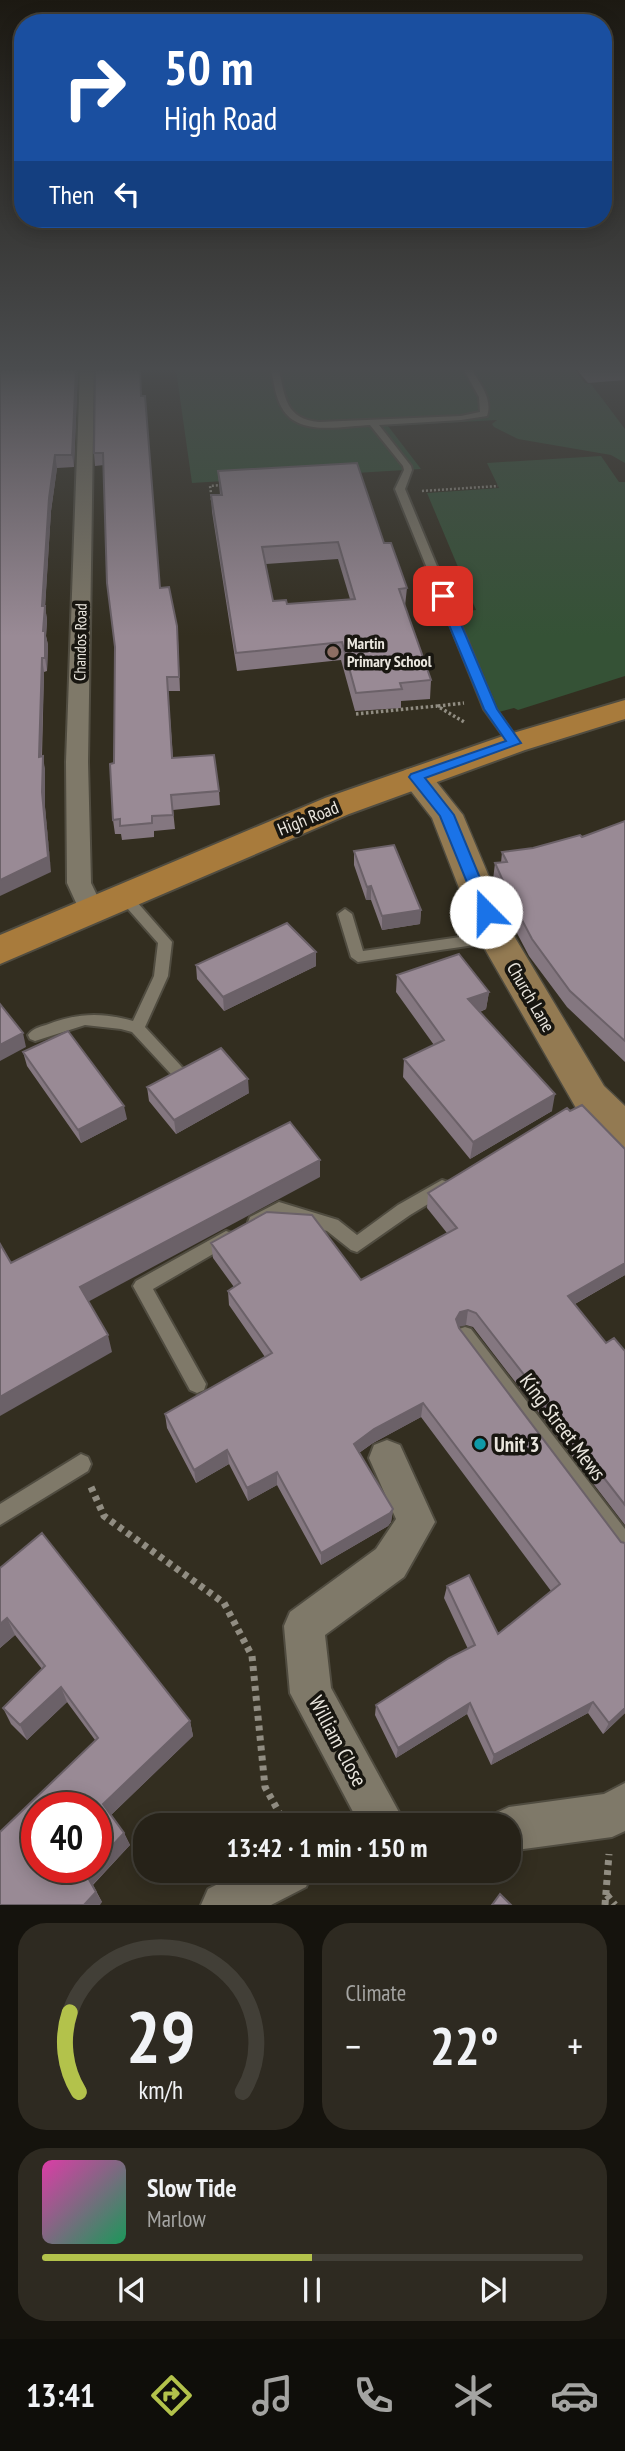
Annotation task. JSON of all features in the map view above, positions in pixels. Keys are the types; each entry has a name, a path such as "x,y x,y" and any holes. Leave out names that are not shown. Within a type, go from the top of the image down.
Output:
{"main road":[{"name":"High Road","path":"0,950 254,841 416,777 625,709"}],"street":[{"name":"Chandos Road","path":"85,459 77,762 79,883 109,905"},
{"name":"Church Lane","path":"416,777 447,815 496,937 584,1101 625,1133"},
{"name":"William Close","path":"377,1813 311,1693 304,1626 390,1563 416,1522 387,1458"},
{"path":"521,1827 619,1810"},
{"path":"224,1905 267,1883"}],"lane":[{"path":"402,459 408,470 400,489 490,709 514,743"},
{"path":"109,905 165,942 161,976 137,1028"},
{"path":"345,914 358,957 496,937"},
{"path":"35,1035 75,1019 107,1018 137,1028 176,1070"},
{"path":"197,1384 142,1286 279,1209 332,1225 357,1245 404,1210 462,1175"},
{"name":"King Street Mews","path":"465,1335 625,1546"},
{"path":"0,1515 81,1464"}],"path":[{"path":"214,509 210,486 222,485"},
{"path":"426,490 498,486"},
{"path":"356,715 437,706 466,723"},
{"path":"81,1464 104,1516 224,1603 252,1656 265,1787 279,1813"},
{"path":"605,1905 619,1810"},
{"path":"606,1894 615,1905"}],"green space":[{"path":"189,459 413,459 421,469 192,483"},
{"name":"Martin Primary School","path":"603,459 619,482 625,482 625,676 518,710 514,708 499,712 456,612 476,610 427,493 499,488 487,463"}],"building":[{"path":"0,459 54,459 49,498 42,606 45,606 45,658 42,658 39,757 43,756 42,792 48,857 0,880"},
{"path":"103,459 150,459 160,588 169,587 177,626 179,677 167,677 172,758 214,755 219,791 171,795 173,815 152,816 152,823 120,826 120,819 113,820 110,764 114,763 115,647 107,583"},
{"path":"357,463 384,543 391,543 407,588 399,589 431,680 400,683 402,689 356,693 342,642 236,653 211,495 222,495 218,471","holes":["338,542 355,599 287,604 286,600 273,601 262,547"]},
{"path":"625,821 625,1041 570,991 532,939 495,863 507,862 502,852 533,848 580,835 582,837"},
{"path":"394,845 421,910 382,916 371,886 367,887 354,851"},
{"path":"287,923 316,952 223,997 196,965"},
{"path":"459,954 489,992 468,999 555,1094 473,1142 404,1059 444,1040 397,975"},
{"path":"0,1004 23,1033 0,1045"},
{"path":"68,1031 124,1106 78,1130 23,1052"},
{"path":"221,1048 248,1079 174,1120 147,1087"},
{"path":"582,1105 625,1149 625,1263 568,1296 606,1343 614,1338 625,1351 625,1505 476,1313 468,1310 460,1312 456,1319 459,1328 621,1542 625,1543 625,1708 609,1723 593,1702 494,1755 470,1703 398,1748 376,1705 449,1658 475,1645 447,1586 469,1575 498,1634 560,1584 423,1403 374,1429 354,1444 393,1509 321,1553 277,1472 247,1488 227,1450 194,1470 165,1414 272,1353 228,1291 240,1283 211,1243 267,1212 312,1215 361,1280 457,1228 428,1193 567,1108 570,1111"},
{"path":"290,1122 320,1160 80,1287 108,1335 0,1397 0,1244 11,1263"},
{"path":"42,1533 190,1721 112,1795 112,1792 42,1792 98,1738 61,1687 20,1725 3,1708 45,1666 7,1618 0,1624 0,1568"},
{"path":"21,1812 21,1883 91,1883 96,1892 84,1905 0,1905 0,1832"},
{"path":"112,1816 124,1833 112,1846"},
{"path":"500,1894 511,1905 492,1905"}],"place":[{"name":"Martin Primary School","path":"333,652"},
{"name":"Unit 3","path":"480,1444"}],"route":[{"path":"443,596 490,709 514,743 416,777 438,800 447,815 486,912"}]}
